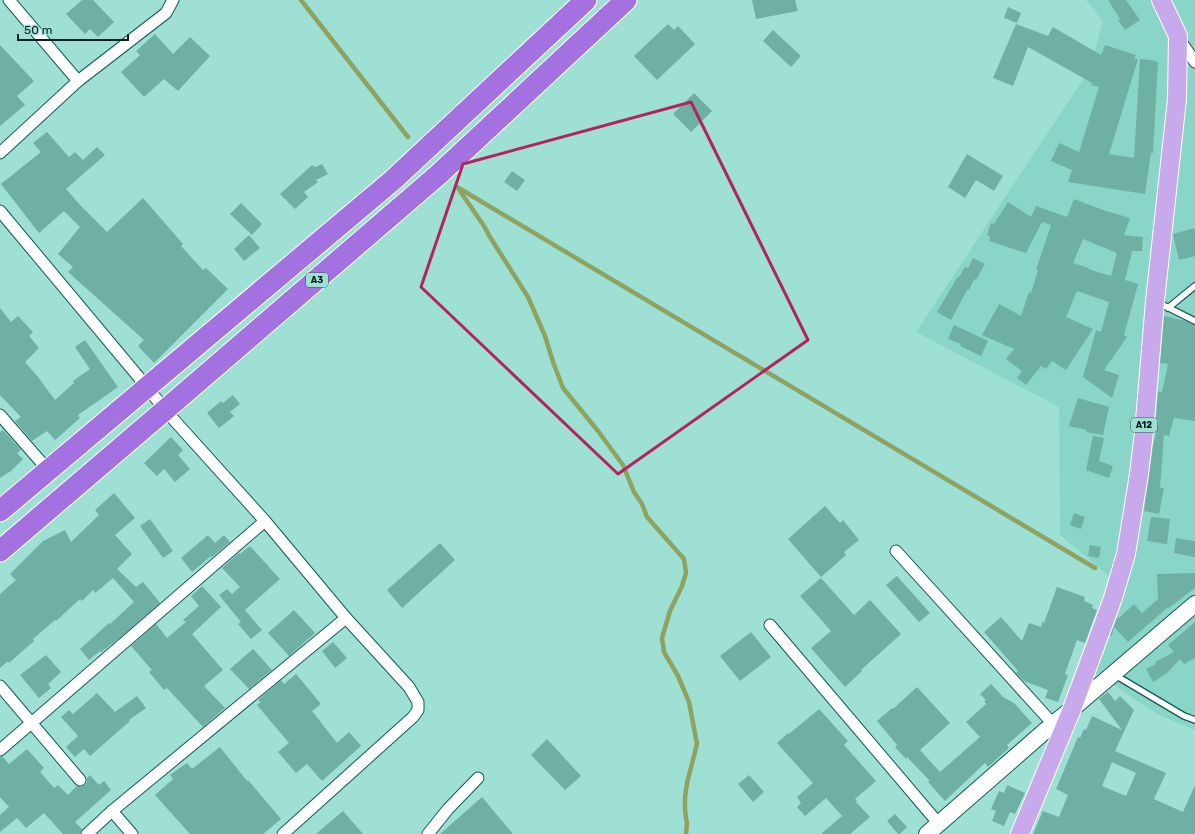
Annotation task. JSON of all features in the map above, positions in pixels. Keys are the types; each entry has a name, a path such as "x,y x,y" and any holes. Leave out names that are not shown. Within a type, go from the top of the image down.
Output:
{"highway":[{"path":"0,511 393,180 586,0"},
{"name":"A3","path":"0,550 438,175 626,0"}],"main road":[{"name":"A12","path":"1020,834 1072,709 1114,598 1126,554 1139,474 1162,304 1177,99 1178,36 1161,0"}],"street":[{"path":"9,0 78,81"},
{"path":"0,153 78,81 166,13 173,0"},
{"path":"1178,36 1194,60"},
{"path":"0,211 165,410 264,520 346,618 409,687 418,702 418,710 413,717 283,834"},
{"path":"0,415 48,470"},
{"path":"0,750 264,520"},
{"path":"896,552 1053,724"},
{"path":"770,625 933,829 1053,724 1195,604"},
{"path":"87,834 112,811 346,618"},
{"path":"0,686 80,780"},
{"path":"428,834 448,809 478,778"},
{"path":"112,811 132,834"}],"lane":[{"path":"1162,304 1195,286"},
{"path":"1162,304 1195,321"},
{"path":"1113,674 1184,716 1195,720"}],"highlighted area":[{"path":"691,102 808,340 618,474 421,287 463,164"}],"shaded area":[{"path":"1086,0 1195,0 1195,730 1157,714 1094,672 1115,581 1060,535 1059,407 916,332 1090,69 1103,21"}],"building":[{"path":"82,0 93,0 114,22 98,37 90,29 85,34 66,14"},
{"path":"752,0 795,0 798,11 756,19"},
{"path":"1108,0 1126,0 1140,20 1125,30"},
{"path":"1008,7 1021,13 1017,23 1004,18"},
{"path":"668,24 674,30 678,26 695,44 657,80 634,56"},
{"path":"1016,24 1048,36 1053,27 1101,55 1105,45 1136,55 1134,59 1138,59 1109,154 1134,158 1140,59 1158,62 1153,153 1151,153 1145,194 1068,182 1072,170 1051,161 1059,143 1079,152 1099,87 1091,85 1092,83 1028,47 1013,86 993,78"},
{"path":"773,30 801,56 791,67 763,41"},
{"path":"155,34 173,54 190,37 210,56 178,91 164,79 144,97 121,72 140,55 136,51"},
{"path":"0,45 34,81 17,96 25,105 0,126"},
{"path":"694,93 712,111 691,132 673,114"},
{"path":"47,132 69,157 75,152 83,160 97,147 105,155 66,189 107,232 143,198 183,244 181,246 203,270 206,268 228,289 154,363 138,346 144,340 68,272 73,267 58,254 80,227 64,211 39,233 1,184 41,152 33,143"},
{"path":"967,154 1003,176 994,191 976,180 965,198 948,187"},
{"path":"322,164 328,174 316,180 318,182 304,192 308,197 295,209 280,194 312,165 315,167"},
{"path":"512,171 525,180 517,191 504,182"},
{"path":"1074,199 1130,218 1124,235 1143,237 1142,251 1132,251 1125,280 1138,284 1124,335 1127,337 1104,370 1119,375 1112,398 1083,377 1096,330 1101,332 1109,302 1077,291 1066,317 1093,329 1066,370 1052,361 1046,369 1041,366 1026,385 1017,378 1022,371 1006,359 1014,349 982,335 999,304 1021,316 1029,292 1031,293 1038,271 1036,270 1051,225 1042,222 1026,253 989,241 990,236 987,235 991,223 994,224 1008,202 1031,217 1036,206 1067,217","holes":["1083,239 1117,253 1111,276 1073,263"]},
{"path":"241,203 262,224 252,235 230,214"},
{"path":"1195,228 1195,256 1179,260 1173,234"},
{"path":"249,235 260,248 244,261 234,249"},
{"path":"973,258 985,264 976,280 974,279 969,290 967,290 951,320 937,312 958,276 959,277 965,267 968,268"},
{"path":"0,308 11,322 18,316 33,332 29,336 39,348 25,362 55,400 74,383 73,381 90,369 75,347 85,340 118,387 78,415 80,418 55,440 47,431 32,441 15,421 21,417 0,395"},
{"path":"1164,316 1186,321 1195,325 1195,421 1174,418 1169,436 1164,435 1160,488 1164,488 1159,514 1144,511 1153,446 1159,420 1156,420 1158,391 1162,392 1168,364 1160,363"},
{"path":"954,325 988,341 981,356 960,346 961,344 948,339"},
{"path":"233,395 240,404 230,412 234,416 219,428 207,413 221,401 223,403"},
{"path":"1078,398 1109,407 1103,435 1086,432 1087,430 1069,426"},
{"path":"3,430 21,450 17,453 23,459 11,471 0,478 0,432"},
{"path":"1093,436 1104,438 1099,461 1113,466 1109,478 1086,470"},
{"path":"171,437 183,450 178,455 190,469 175,482 164,469 157,476 144,463"},
{"path":"114,493 135,518 115,535 132,554 117,569 136,587 143,582 160,603 122,636 89,660 80,649 134,602 113,578 95,593 93,590 82,601 80,599 33,639 34,641 9,663 8,661 0,668 0,594 16,580 10,574 43,541 65,530 71,542 99,515 95,510"},
{"path":"825,506 840,523 843,520 859,540 844,552 846,555 821,577 788,539"},
{"path":"1074,513 1085,517 1081,529 1070,525"},
{"path":"1151,517 1170,519 1167,544 1147,541"},
{"path":"150,519 173,551 163,558 140,526"},
{"path":"208,535 215,543 224,535 230,542 192,572 181,558"},
{"path":"1176,538 1195,541 1195,557 1174,553"},
{"path":"440,543 455,560 402,608 387,590"},
{"path":"1090,545 1101,547 1099,558 1088,556"},
{"path":"250,546 280,579 245,610 262,630 251,639 238,624 241,622 219,595 227,589 232,594 240,587 222,568 239,553 240,554"},
{"path":"1195,573 1195,588 1169,608 1168,607 1128,642 1114,627 1112,636 1110,635 1117,618 1119,618 1134,604 1142,613 1158,599 1157,574"},
{"path":"897,576 930,613 919,622 886,585"},
{"path":"821,578 854,615 870,600 901,634 861,670 862,671 845,687 811,648 831,631 800,596"},
{"path":"202,586 221,607 192,634 223,670 204,686 225,708 203,727 167,688 164,690 149,672 152,670 131,646 156,624 167,638 186,622 183,620 199,606 191,596"},
{"path":"1057,587 1085,597 1084,601 1093,605 1092,608 1097,610 1085,643 1077,640 1065,674 1068,675 1058,702 1045,698 1048,690 1024,681 1016,673 1018,671 984,632 1001,617 1022,641 1029,623 1041,627 1042,622 1044,623"},
{"path":"294,610 315,633 289,656 268,633"},
{"path":"1195,622 1195,658 1184,664 1180,659 1166,674 1153,682 1146,669 1156,664 1155,662 1174,652 1168,645"},
{"path":"751,632 771,657 740,681 720,656"},
{"path":"333,642 347,658 335,668 322,651"},
{"path":"253,649 272,670 249,689 230,669"},
{"path":"46,655 61,672 48,684 51,688 39,698 20,675"},
{"path":"296,674 321,704 312,711 337,743 349,732 361,746 322,781 307,764 296,773 278,752 289,743 257,705 261,702 258,700 281,680 284,684"},
{"path":"991,684 1003,697 1014,703 1032,723 1007,745 1009,748 988,767 985,763 945,801 928,782 930,781 895,747 897,745 877,721 892,708 893,709 917,687 950,723 920,750 940,772 980,737 966,722 986,704 984,701 986,700 980,694"},
{"path":"1108,692 1115,701 1120,696 1134,710 1115,751 1166,773 1154,799 1183,812 1195,785 1195,834 1033,834 1043,811 1059,817 1068,795 1056,789 1078,737 1080,738 1084,729 1086,730 1092,716 1122,730 1099,699","holes":["1112,762 1136,773 1126,796 1102,786"]},
{"path":"97,693 115,712 137,696 146,708 129,720 130,721 90,756 84,749 75,757 66,747 78,736 61,717 69,710 73,714"},
{"path":"819,709 848,741 844,745 876,781 855,799 870,817 850,834 821,834 842,816 826,798 805,816 797,807 801,803 797,797 813,783 777,743"},
{"path":"547,739 581,776 565,790 531,755"},
{"path":"220,747 247,781 248,780 281,819 263,834 190,834 155,795 173,779 170,775 187,763 192,769"},
{"path":"27,749 44,768 40,772 54,788 58,785 68,795 77,786 82,787 85,785 87,778 90,775 99,785 104,781 111,790 75,822 82,829 80,834 63,834 44,813 26,828 17,818 0,832 0,815 9,807 0,797 0,757 2,756 9,764"},
{"path":"749,775 764,792 753,802 738,784"},
{"path":"1007,785 1025,793 1015,814 1010,812 1004,826 992,821 996,811 991,809 999,791 1004,793"},
{"path":"482,797 513,834 440,834"},
{"path":"343,811 363,834 316,834"},
{"path":"895,814 907,827 900,834 898,834 887,821"}],"waterway":[{"path":"301,0 408,137"},
{"path":"457,187 1095,568"},
{"path":"458,188 484,226 528,297 545,336 563,388 623,465 634,492 642,504 647,517 684,559 686,573 682,586 670,611 662,638 664,652 678,676 689,702 697,744 685,797 687,824 686,834"}]}
